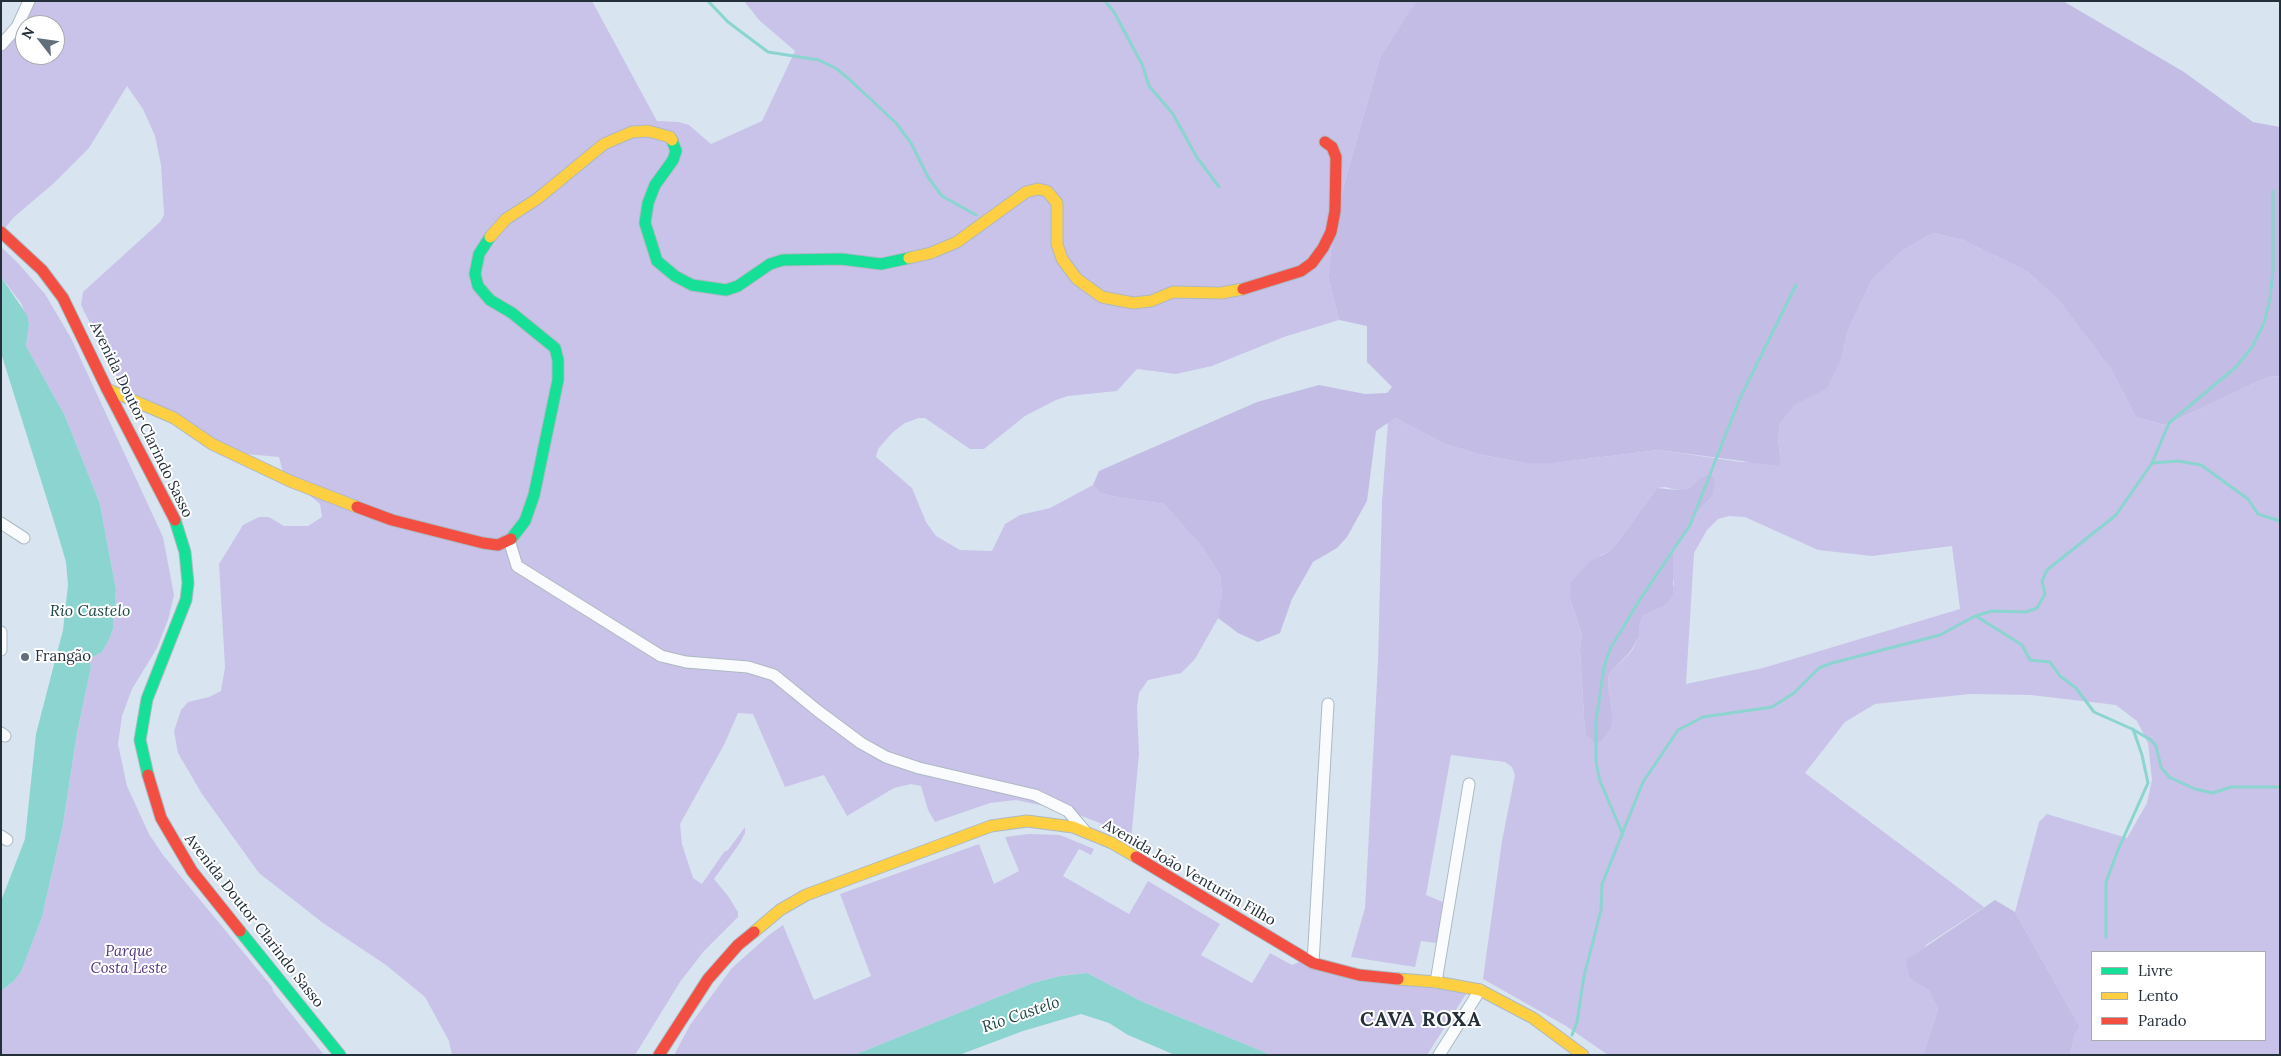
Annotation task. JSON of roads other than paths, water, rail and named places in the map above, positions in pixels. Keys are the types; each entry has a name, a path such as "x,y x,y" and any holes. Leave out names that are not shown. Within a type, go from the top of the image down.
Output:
{"street":[{"path":"1,45 17,27 29,1"},
{"path":"107,389 174,418 212,444 269,472 347,504 420,528 498,545 509,540 525,521 534,495 558,380 558,360 556,348 512,313 490,300 478,286 475,274 478,254 506,219 537,199 604,144 632,132 648,131 670,137 674,142 676,151 673,160 655,185 648,203 645,223 657,262 675,276 692,285 726,290 738,286 770,264 783,260 841,259 861,264 881,264 931,253 957,242 1026,192 1038,189 1053,195 1057,203 1057,244 1068,269 1077,279 1102,296 1133,303 1151,301 1173,292 1221,293 1243,289 1301,271 1312,263 1323,248 1331,232 1335,211 1336,157 1332,147 1325,142"},
{"name":"Avenida Doutor Clarindo Sasso","path":"1,232 42,270 63,298 107,389 173,513 186,560 188,583 186,600 147,698 140,740 151,790 161,818 192,871 340,1055"},
{"path":"1,523 24,538"},
{"path":"509,540 517,566 622,634 661,656 686,662 722,663 748,667 774,675 861,743 886,757 975,783 1035,795 1068,810 1086,831"},
{"path":"1,650 2,632"},
{"path":"1313,963 1328,704"},
{"path":"1436,982 1469,784"},
{"name":"Avenida João Venturim Filho","path":"659,1055 708,979 738,945 780,910 806,895 870,869 991,826 1043,821 1086,831 1145,862 1313,963 1360,975 1436,982 1480,990 1533,1018 1583,1055"},
{"path":"1439,1055 1480,990"},
{"name":"Avenida Doutor Clarindo Sasso","path":"322,1033 332,1055"}],"water":[{"name":"Rio Castelo","path":"1,277 27,315 29,324 26,346 65,416 100,504 116,590 113,629 108,642 101,653 89,658 91,667 77,733 63,824 42,917 21,972 14,981 1,991 1,901 25,839 36,734 63,630 68,585 66,562 1,353"},
{"name":"Rio Castelo","path":"1087,973 1143,1002 1271,1055 1175,1055 1128,1035 1109,1023 1081,1014 1023,1031 959,1055 854,1055 1033,983 1060,976"}],"waterway":[{"path":"708,1 728,22 768,52 819,60 837,69 896,123 911,143 928,177 942,196 976,215"},
{"path":"1105,1 1114,12 1142,64 1149,86 1173,114 1196,156 1219,187"},
{"path":"1572,1035 1577,1022 1584,976 1601,910 1602,884 1643,782 1678,730 1703,717 1772,707 1794,693 1819,668 1832,663 1940,635 1975,616 1992,611 2026,612 2037,608 2045,594 2042,581 2047,570 2116,515 2152,463 2169,423 2236,367 2252,347 2264,323 2270,299 2273,270 2273,191"},
{"path":"1623,835 1600,781 1596,762 1596,721 1604,667 1610,649 1639,601 1690,525 1740,398 1796,285"},
{"path":"2152,463 2178,461 2201,465 2248,499 2258,514 2280,521"},
{"path":"1976,616 2022,645 2030,660 2050,662 2060,676 2076,688 2094,712 2151,740 2156,746 2161,767 2169,777 2195,789 2213,793 2231,787 2280,787"},
{"path":"2106,937 2106,882 2148,783 2142,755 2133,729"}],"place":[{"name":"Frangão","path":"25,657"}],"district":[{"name":"CAVA ROXA","path":"1421,1020"}],"park label":[{"name":"Parque Costa Leste","path":"129,960"}]}
